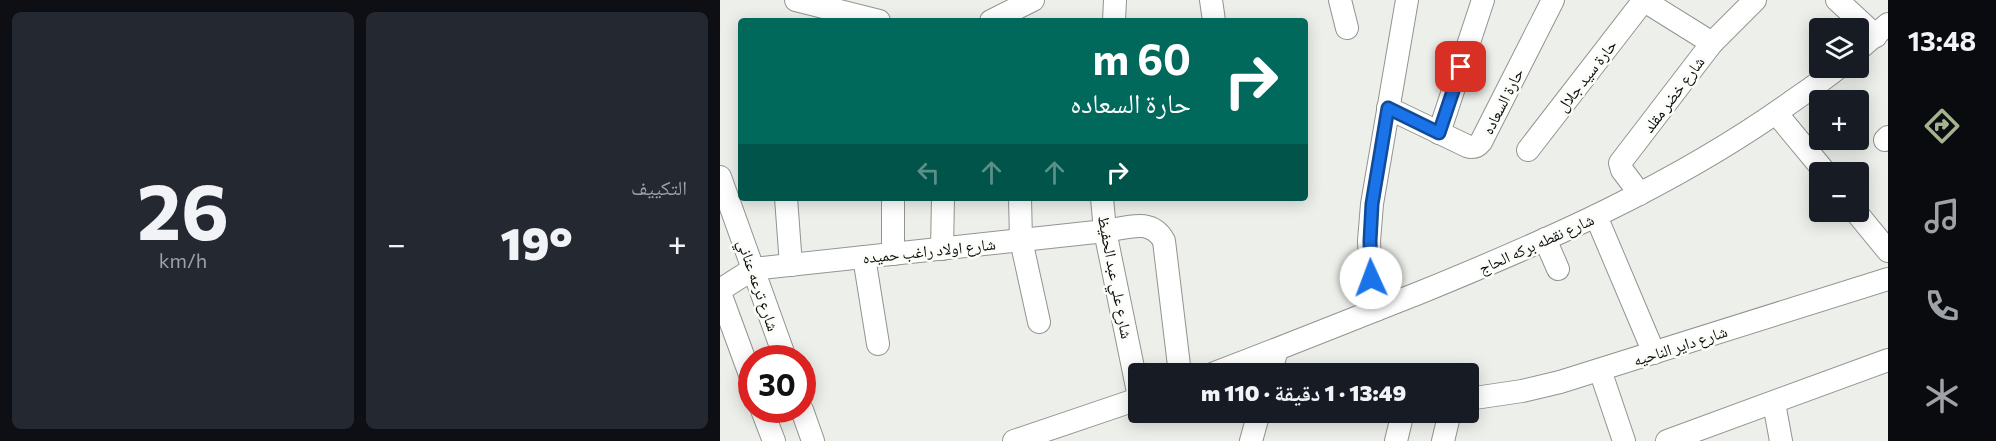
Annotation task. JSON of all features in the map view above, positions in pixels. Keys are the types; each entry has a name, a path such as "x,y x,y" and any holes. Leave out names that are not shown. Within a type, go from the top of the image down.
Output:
{"street":[{"path":"796,0 876,13"},
{"path":"997,18 1033,0"},
{"path":"1114,18 1115,0"},
{"path":"1211,0 1214,18"},
{"path":"1340,0 1347,28"},
{"path":"1376,310 1371,278 1372,204 1407,0"},
{"path":"1439,133 1483,0"},
{"name":"حارة السعاده","path":"1388,108 1472,147 1481,142 1553,0"},
{"path":"1643,0 1670,7 1712,43"},
{"name":"حارة سيد جلال","path":"1528,150 1643,0"},
{"name":"شارع خضر مقلد","path":"1640,194 1622,170 1620,163 1712,43 1755,0"},
{"path":"1837,0 1874,37"},
{"name":"شارع نقطه بركه الحاج","path":"1242,363 1485,266 1596,216 1737,140 1824,78"},
{"path":"1776,112 1816,162"},
{"name":"شارع ترعه عناني","path":"720,177 779,345"},
{"path":"786,201 791,265"},
{"path":"893,201 893,254"},
{"path":"942,249 943,201"},
{"path":"1020,201 1022,240 1039,322"},
{"name":"شارع علي عبد الحفيظ","path":"1102,201 1105,231 1132,363"},
{"path":"1596,216 1654,353"},
{"path":"1864,222 1888,251"},
{"name":"شارع اولاد راغب حميده","path":"753,269 1143,225 1152,227 1160,233 1164,241 1179,363"},
{"path":"1545,239 1558,269"},
{"path":"864,257 878,344"},
{"path":"739,345 720,292 753,269"},
{"name":"شارع داير الناحيه","path":"1479,397 1560,382 1888,279"},
{"path":"1273,363 1277,350"},
{"path":"1666,441 1888,360"},
{"path":"1600,370 1624,441"},
{"path":"1014,441 1128,402"},
{"path":"1774,403 1781,441"},
{"path":"767,423 774,441"},
{"path":"807,423 813,441"},
{"path":"1251,441 1256,423"},
{"path":"1396,441 1400,423"},
{"path":"1443,441 1447,423"}],"route":[{"path":"1371,278 1372,204 1388,108 1439,133 1461,67"}]}
